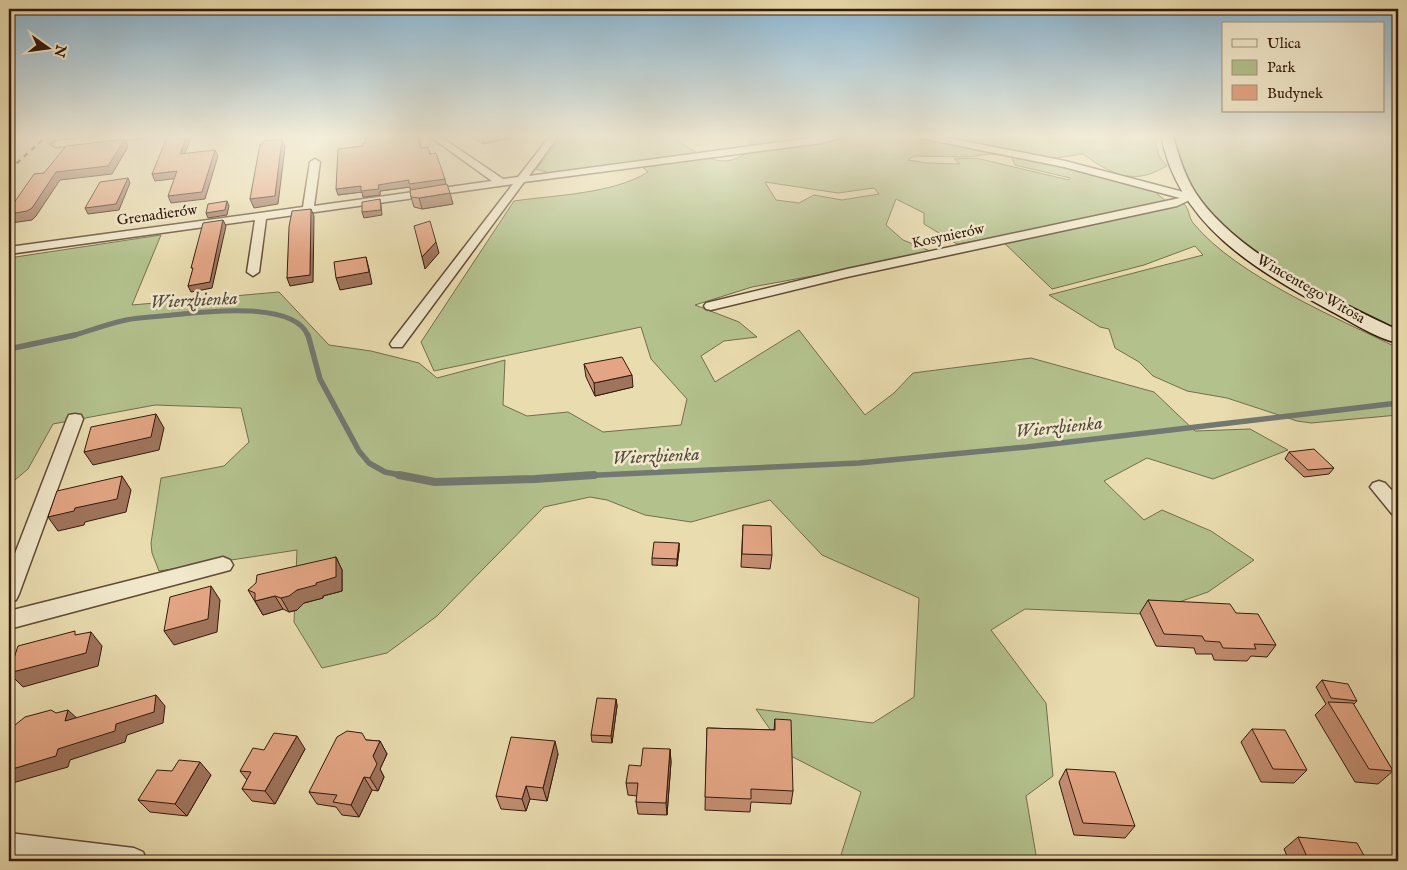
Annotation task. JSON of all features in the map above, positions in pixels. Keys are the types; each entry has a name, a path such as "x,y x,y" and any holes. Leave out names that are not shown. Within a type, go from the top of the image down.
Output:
{"street":[{"path":"308,209 314,176"},
{"path":"492,176 499,180 505,176"},
{"path":"397,344 523,176"},
{"name":"Grenadierów","path":"9,251 463,187 499,180 519,181 557,176"},
{"path":"1113,176 1163,192 1191,198"},
{"name":"Wincentego Witosa","path":"1180,176 1191,198 1213,223 1245,250 1300,286 1398,337"},
{"name":"Kosynierów","path":"711,306 847,273 1177,203 1191,198"},
{"path":"254,272 261,216"},
{"path":"9,594 75,419"},
{"path":"1379,487 1398,508"},
{"path":"9,620 223,566"},
{"path":"9,846 134,861"}],"green space":[{"path":"641,176 1050,176 1069,180 1070,178 1060,176 1103,176 1155,192 1167,202 1184,204 1194,224 1235,261 1289,294 1398,348 1398,415 1311,423 1297,421 1227,398 1187,391 1153,376 1139,362 1115,348 1109,329 1100,327 1049,295 1203,255 1195,246 1144,265 1052,289 998,237 957,244 924,224 924,213 896,199 886,225 903,240 935,253 901,257 873,265 752,287 695,305 739,322 757,337 724,341 701,356 715,382 799,330 865,415 894,393 913,373 1031,358 1154,392 1195,431 1250,429 1288,450 1213,479 1147,458 1104,481 1144,520 1162,510 1211,531 1254,560 1208,592 1144,614 1025,609 991,630 1046,703 1053,776 1026,796 1037,861 839,861 861,792 787,754 756,709 873,723 914,697 919,598 822,555 770,500 691,522 645,515 607,500 590,497 544,507 437,616 387,653 322,668 294,622 297,550 159,571 152,553 151,543 161,478 224,466 249,442 241,408 155,405 53,424 28,469 9,485 9,258 161,235 132,305 279,292 329,345 371,351 419,363 437,378 505,360 503,405 527,416 568,412 603,432 681,425 687,399 651,359 641,327 434,371 421,342 514,201 601,189","holes":["765,182 838,193 874,188 879,194 842,200 814,195 799,203 776,200"]},
{"path":"1187,176 1398,176 1398,331 1331,298 1260,256 1229,231 1203,203"}],"building":[{"path":"33,176 54,176 32,208 27,211 9,214 9,210"},
{"path":"175,176 207,176 202,192 168,196"},
{"path":"254,176 278,176 275,196 250,199"},
{"path":"337,176 444,176 445,179 409,184 409,180 378,185 379,189 361,191 361,186 336,189"},
{"path":"128,178 116,204 85,208 100,182"},
{"path":"447,184 450,193 419,198 411,197 410,190"},
{"path":"380,199 381,210 362,212 362,202"},
{"path":"227,201 225,210 206,213 208,204"},
{"path":"311,209 310,275 287,278 289,227 292,211"},
{"path":"223,220 210,282 188,286 203,223"},
{"path":"430,221 436,242 422,257 414,226"},
{"path":"366,257 369,272 336,278 334,262"},
{"path":"622,357 632,375 594,383 584,364"},
{"path":"156,414 151,437 84,452 91,427"},
{"path":"1314,449 1334,468 1308,470 1289,452"},
{"path":"122,476 117,499 75,508 74,511 48,517 57,491"},
{"path":"743,525 771,526 772,555 742,554"},
{"path":"654,542 679,543 677,559 652,558"},
{"path":"336,557 336,577 297,590 289,596 281,598 275,596 255,601 255,593 248,590 256,583 257,575"},
{"path":"211,586 208,619 164,631 170,597"},
{"path":"1148,600 1230,604 1236,613 1258,614 1276,645 1254,644 1256,649 1223,648 1220,642 1205,641 1202,636 1164,634"},
{"path":"75,631 75,635 91,632 86,653 9,673 18,646"},
{"path":"1322,680 1348,684 1357,701 1331,698"},
{"path":"156,695 154,712 116,724 115,731 58,749 56,756 9,770 9,727 25,717 51,710 56,713 68,710 65,721"},
{"path":"597,698 616,699 611,736 591,735"},
{"path":"1328,702 1353,703 1393,771 1369,769"},
{"path":"775,719 791,720 793,791 751,789 751,799 705,797 707,728 775,730"},
{"path":"1252,729 1285,730 1307,770 1273,769"},
{"path":"347,731 362,733 366,740 380,741 373,756 377,764 370,778 364,777 351,805 333,802 337,795 309,792 337,737"},
{"path":"274,733 297,736 265,791 242,789 251,772 240,771 253,748 264,750"},
{"path":"511,737 555,741 543,788 526,786 522,799 496,796"},
{"path":"643,748 670,749 666,803 636,802 638,783 626,783 629,765 641,766"},
{"path":"179,760 200,762 175,804 138,800 157,770 172,771"},
{"path":"1066,769 1115,772 1135,826 1083,823"},
{"path":"1298,837 1357,843 1367,861 1309,861"}],"waterway":[{"name":"Wierzbienka","path":"72,336 132,319 204,312 246,311 285,317 300,325 308,336"},
{"name":"Wierzbienka","path":"308,335 320,379 359,451 369,463 385,472 405,476"},
{"name":"Wierzbienka","path":"9,349 72,336"},
{"name":"Wierzbienka","path":"584,476 859,463 1027,447 1398,403"},
{"name":"Wierzbienka","path":"399,475 435,482 584,476"},
{"name":"Wierzbienka","path":"584,476 594,475"},
{"name":"Wierzbienka","path":"577,476 584,476"}]}
